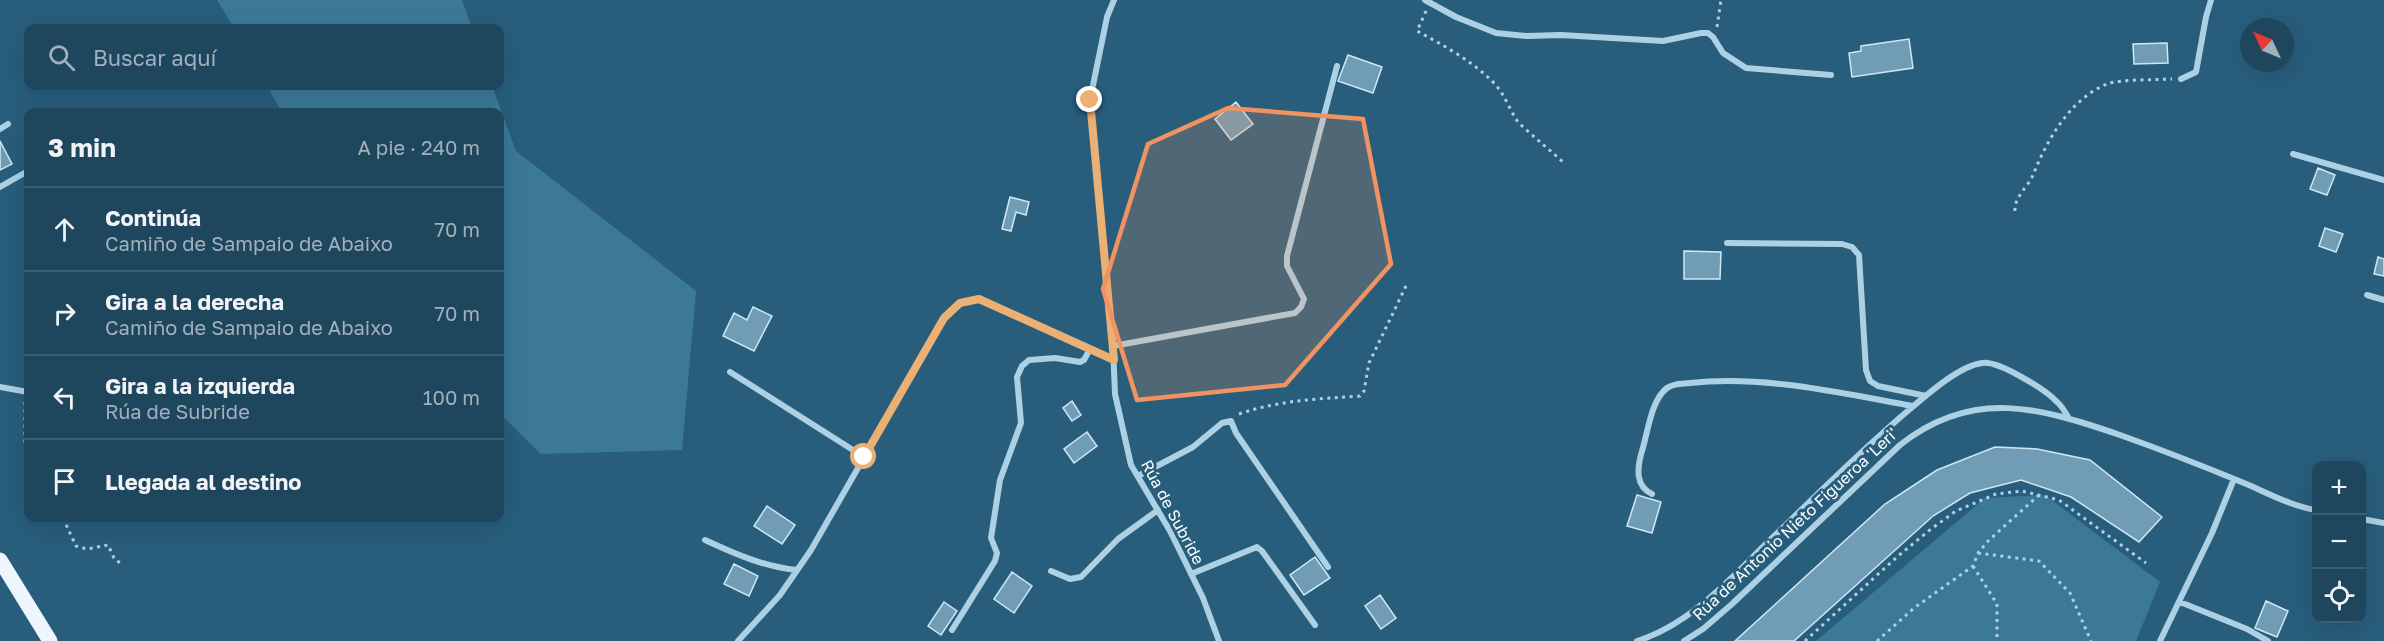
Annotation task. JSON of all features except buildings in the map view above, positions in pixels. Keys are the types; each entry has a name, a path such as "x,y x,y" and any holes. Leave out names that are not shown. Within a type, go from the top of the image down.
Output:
{"main road":[{"path":"0,560 50,641"}],"street":[{"name":"Rúa de Subride","path":"1114,0 1107,17 1090,100 1113,346 1115,394 1131,465 1158,510 1191,574 1203,598 1219,641"},
{"path":"2181,79 2196,72 2211,0"},
{"path":"1427,2 1496,33 1663,41 1708,33 1723,53 1746,68 1831,75"},
{"path":"1113,346 1295,313 1301,307 1304,299 1287,266 1287,256 1337,66"},
{"path":"0,129 8,124"},
{"path":"2293,154 2384,180"},
{"path":"0,187 24,173"},
{"path":"1727,243 1842,244 1852,247 1859,255 1866,369 1870,381 1878,386 1926,396"},
{"path":"2367,295 2384,300"},
{"path":"738,641 780,595 797,570 944,318 960,303 979,299 1114,360"},
{"path":"952,630 995,561 997,553 991,538 1000,480 1021,423 1017,377 1022,366 1029,360 1055,358 1080,362 1084,360 1090,349"},
{"path":"1637,641 1676,622 1716,592 1887,429 1913,406 1967,367 1984,362 1995,364 2050,396 2059,403 2068,417"},
{"path":"730,372 864,457"},
{"path":"1652,494 1643,490 1639,483 1639,461 1656,404 1661,394 1674,385 1707,381 1753,382 1816,389 1913,406"},
{"path":"0,387 24,391"},
{"name":"Rúa de Antonio Nieto Figueroa 'Leri'","path":"1684,641 1732,604 1912,435 1962,412 1983,408 2030,409 2068,417 2180,456 2290,503 2312,509"},
{"path":"1138,476 1193,447 1222,423 1231,421 1236,433 1328,567"},
{"path":"2160,641 2180,602 2234,479"},
{"path":"1051,571 1070,579 1081,577 1118,539 1158,510"},
{"path":"2366,520 2384,523"},
{"path":"705,540 738,555 781,568 797,570"},
{"path":"1191,574 1257,547 1262,550 1315,625"},
{"path":"2180,602 2247,629 2268,641"}],"path":[{"path":"1713,37 1718,24 1721,0"},
{"path":"1427,2 1417,31 1460,57 1497,86 1510,104 1518,122 1565,164"},
{"path":"2015,211 2015,204 2061,122 2084,99 2108,84 2181,79"},
{"path":"1231,421 1238,415 1291,400 1360,396 1364,391 1369,363 1406,286"},
{"path":"1805,641 1898,556 1956,511 1996,494 2022,491 2059,500 2146,563"},
{"path":"1877,641 1914,608 1973,566 1978,553 1988,541 2039,495"},
{"path":"65,522 76,546 87,549 108,546 114,558 122,565"},
{"path":"1978,553 2039,561 2070,593 2091,641"},
{"path":"1973,566 1997,604 1997,641"}],"highlighted area":[{"path":"1228,108 1363,119 1391,264 1285,385 1137,400 1103,289 1148,144"}],"shaded area":[{"path":"217,0 462,0 471,24 232,24"},
{"path":"269,90 493,90 500,108 280,108"},
{"path":"504,118 516,151 696,291 682,450 541,454 504,418"},
{"path":"2045,495 2160,582 2136,641 1816,641 1985,498"}],"route":[{"path":"864,457 944,318 960,303 979,299 1114,360 1090,100"}]}
